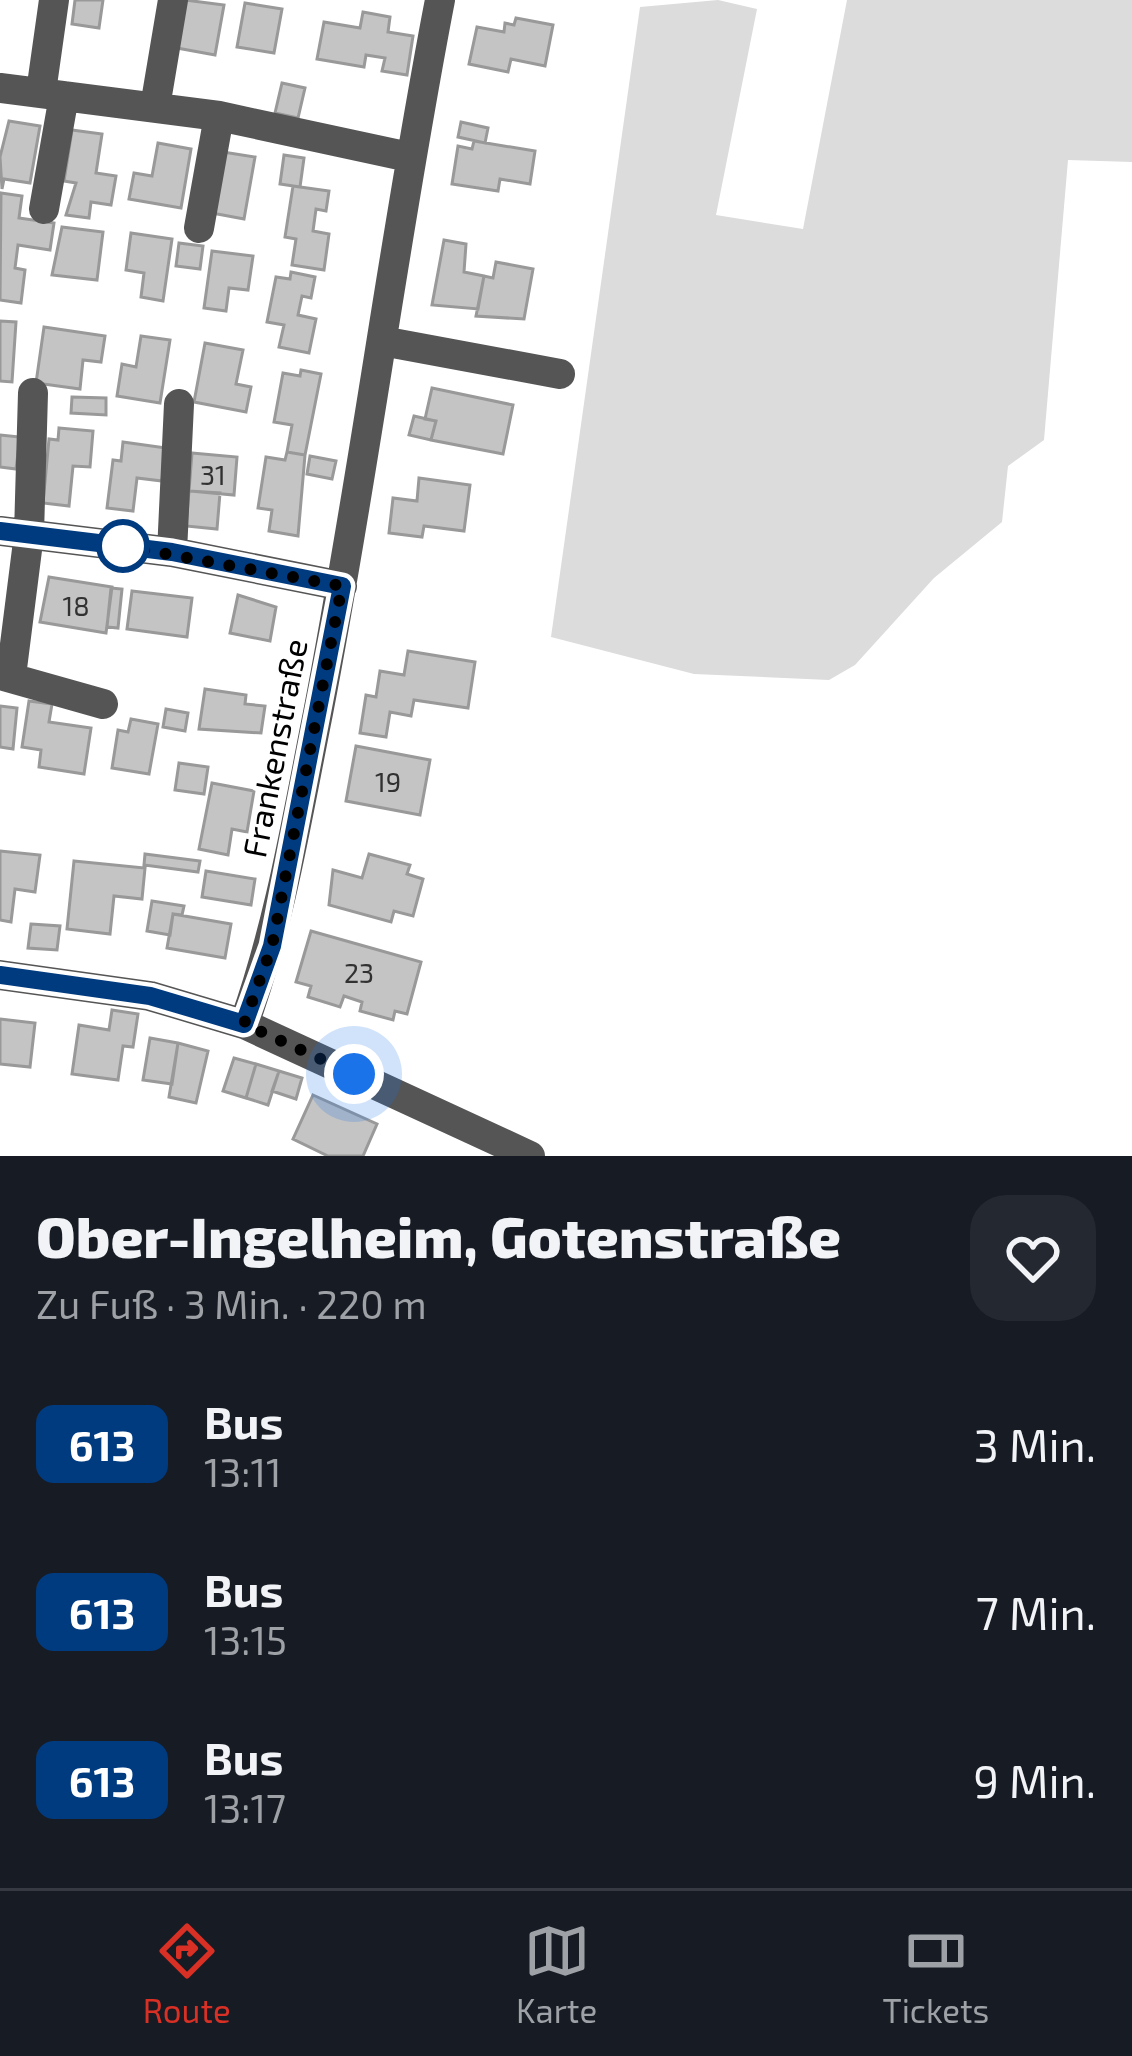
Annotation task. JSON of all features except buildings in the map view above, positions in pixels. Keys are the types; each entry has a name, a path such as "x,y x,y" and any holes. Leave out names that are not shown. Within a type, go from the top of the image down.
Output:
{"street":[{"path":"44,209 54,0"},
{"path":"154,107 173,0"},
{"name":"Frankenstraße","path":"244,1024 272,946 342,586 409,157 440,0"},
{"path":"0,88 219,116 409,157"},
{"path":"199,228 219,116"},
{"path":"382,341 560,374"},
{"path":"33,393 15,533 6,676 103,704"},
{"path":"172,552 179,404"},
{"path":"15,533 172,552 342,586"},
{"path":"0,975 150,996 244,1024 530,1156"}],"shaded area":[{"path":"718,0 757,9 716,215 803,229 847,0 1132,0 1132,162 1068,160 1044,440 1008,466 1002,522 934,578 855,665 829,680 694,674 551,637 640,7"}],"bus line":[{"name":"613","path":"0,531 172,552 342,586 272,946 244,1024 150,996 0,975"}],"route":[{"path":"123,546 342,586 272,946 244,1024 354,1074"}]}
